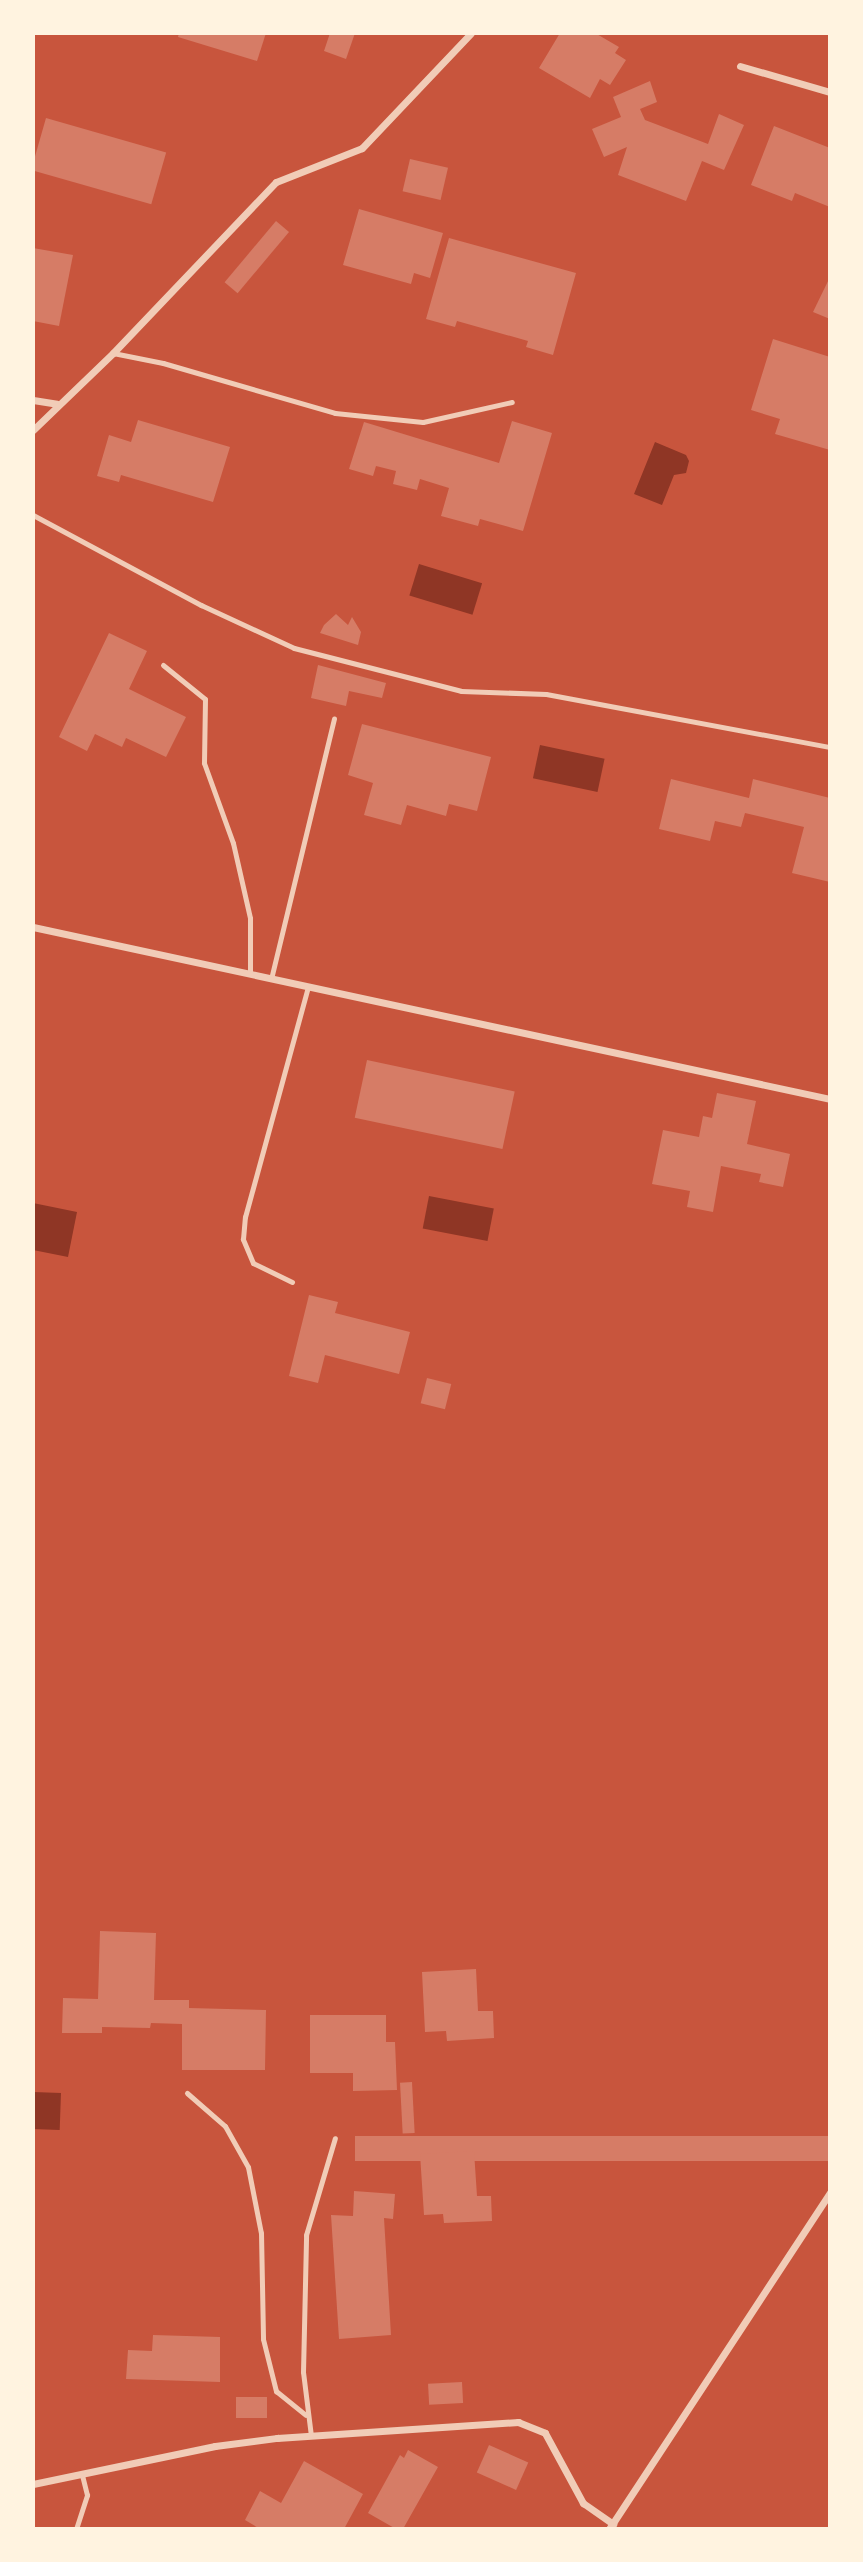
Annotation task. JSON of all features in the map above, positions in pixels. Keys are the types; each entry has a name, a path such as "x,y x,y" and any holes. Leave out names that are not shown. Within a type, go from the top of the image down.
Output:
{"street":[{"path":"33,430 113,353 276,182 362,148 471,33"},
{"path":"740,66 830,92"},
{"path":"33,400 57,404"},
{"path":"33,928 830,1099"},
{"path":"33,2484 215,2446 311,2436 518,2422 545,2433 583,2503 611,2526 830,2192"}],"lane":[{"path":"113,353 163,363 335,413 424,422 512,402"},
{"path":"33,515 201,605 294,648 461,691 546,694 830,747"},
{"path":"163,665 205,699 204,763 233,843 250,918 250,974"},
{"path":"271,979 334,719"},
{"path":"292,1282 253,1263 243,1239 245,1217 308,987"},
{"path":"187,2093 225,2126 248,2168 261,2233 263,2339 276,2390 306,2416"},
{"path":"311,2436 306,2416 303,2372 306,2235 335,2138"},
{"path":"76,2529 87,2494 82,2475"}],"shaded area":[{"path":"655,442 686,455 689,461 686,473 674,475 662,505 634,494"},
{"path":"419,564 482,583 472,615 409,596"},
{"path":"540,745 605,759 597,792 533,778"},
{"path":"429,1196 494,1209 487,1241 423,1228"},
{"path":"33,1203 77,1212 68,1257 33,1250"},
{"path":"33,2092 61,2093 60,2130 33,2129"}],"building":[{"path":"179,33 266,33 257,61 178,37"},
{"path":"330,33 355,33 346,59 324,51"},
{"path":"560,33 595,33 619,47 615,53 626,60 610,85 600,79 590,98 539,68"},
{"path":"650,81 657,102 640,109 645,120 708,144 719,114 744,125 724,170 702,161 686,201 618,175 627,147 604,157 592,129 621,117 613,97"},
{"path":"46,118 166,152 151,204 33,170"},
{"path":"774,126 830,148 830,207 795,193 792,201 751,185"},
{"path":"410,159 448,168 441,200 403,191"},
{"path":"359,209 443,233 430,278 414,273 411,284 343,265"},
{"path":"276,221 289,232 238,293 225,282"},
{"path":"449,238 576,273 553,355 526,347 528,341 457,321 455,327 426,319"},
{"path":"33,248 73,255 59,326 33,321"},
{"path":"830,277 830,319 813,312"},
{"path":"773,339 830,357 830,450 775,434 780,419 751,410"},
{"path":"138,420 230,447 213,502 121,475 119,482 97,476 109,435 131,442"},
{"path":"512,421 552,433 523,531 480,519 478,526 441,516 449,488 420,479 417,490 393,484 396,471 376,466 373,476 349,469 364,422 499,463"},
{"path":"336,614 348,625 352,617 361,632 358,645 320,633"},
{"path":"109,633 147,651 129,689 186,717 166,757 126,738 122,747 95,734 87,751 59,737"},
{"path":"318,665 386,683 382,698 349,691 346,706 311,698"},
{"path":"362,724 491,757 477,811 449,804 446,816 407,805 401,825 364,815 373,783 348,775"},
{"path":"671,779 749,798 753,779 830,798 830,882 792,873 804,827 745,813 741,827 715,821 710,841 659,829"},
{"path":"367,1060 515,1091 502,1149 355,1118"},
{"path":"717,1093 756,1101 747,1144 790,1154 783,1187 759,1182 761,1174 721,1166 713,1212 687,1207 690,1191 652,1184 663,1130 699,1137 703,1116 712,1118"},
{"path":"309,1295 338,1302 335,1313 410,1332 399,1374 325,1355 318,1383 289,1376"},
{"path":"427,1378 451,1384 445,1409 421,1403"},
{"path":"100,1931 156,1933 154,2000 189,2000 189,2008 266,2010 265,2070 182,2070 182,2024 151,2023 150,2028 102,2027 102,2033 62,2033 63,1998 98,1999"},
{"path":"476,1969 478,2011 493,2011 494,2038 447,2041 446,2031 425,2032 422,1972"},
{"path":"310,2015 386,2015 386,2042 395,2042 397,2090 353,2091 353,2073 310,2073"},
{"path":"412,2082 415,2133 403,2134 400,2083"},
{"path":"355,2136 830,2136 830,2161 355,2161"},
{"path":"474,2151 477,2196 491,2196 492,2221 444,2223 443,2214 424,2215 420,2154"},
{"path":"354,2191 395,2194 393,2219 384,2218 391,2335 339,2339 331,2215 353,2216"},
{"path":"153,2335 220,2337 220,2382 126,2379 128,2350 152,2351"},
{"path":"462,2382 463,2403 429,2405 428,2384"},
{"path":"236,2397 267,2397 267,2418 236,2418"},
{"path":"489,2445 528,2462 516,2490 477,2472"},
{"path":"408,2450 438,2467 403,2529 396,2529 368,2513 400,2455 404,2458"},
{"path":"304,2461 363,2494 344,2529 260,2529 245,2520 260,2491 281,2503"}]}
